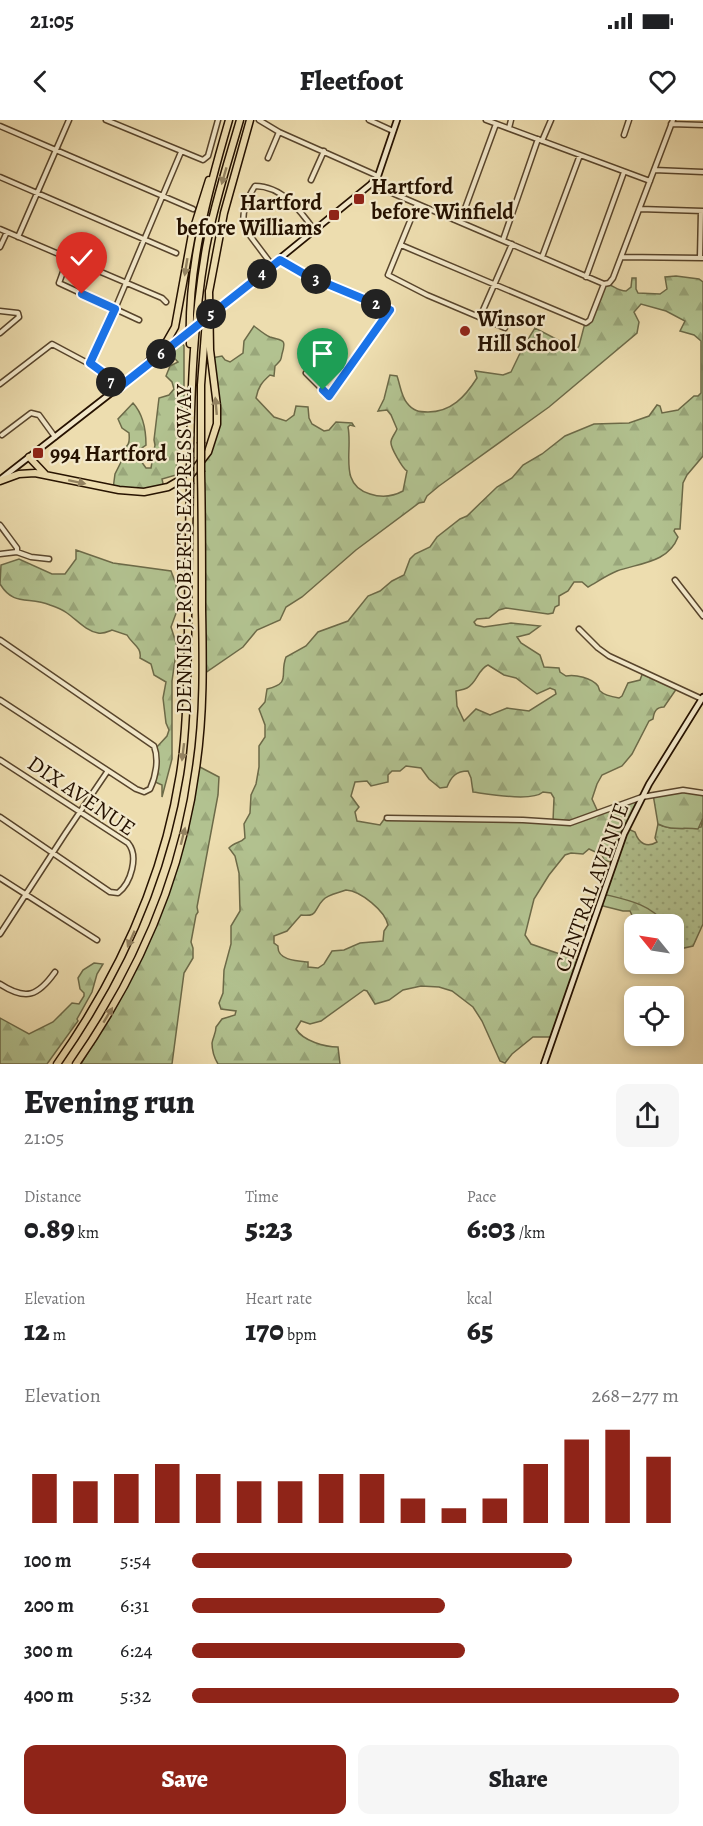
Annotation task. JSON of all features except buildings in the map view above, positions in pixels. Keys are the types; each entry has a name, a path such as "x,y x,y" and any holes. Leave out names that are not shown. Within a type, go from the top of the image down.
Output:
{"highway":[{"path":"144,367 167,341 175,327 195,224 229,120"},
{"name":"DENNIS J. ROBERTS EXPRESSWAY","path":"57,1064 102,995 131,939 154,880 171,819 180,773 186,718 192,372 197,309 217,200 240,120"},
{"name":"DENNIS J. ROBERTS EXPRESSWAY","path":"76,1064 114,1005 143,949 170,883 188,814 196,767 202,704 202,369 209,291 224,213 250,120"},
{"path":"192,372 190,334 193,274 220,151"},
{"path":"0,481 23,473 124,491 148,492 178,483 200,465 213,441 217,418 210,350 209,291"},
{"path":"28,458 41,471 54,477"}],"main road":[{"path":"0,481 280,260 371,184 378,176 397,120"},
{"name":"CENTRAL AVENUE","path":"544,1064 624,834 642,797 702,698"}],"street":[{"path":"18,237 69,120"},
{"path":"106,120 203,160 208,156 218,120"},
{"path":"369,120 393,131"},
{"path":"486,120 650,181"},
{"path":"509,128 512,120"},
{"path":"502,240 540,140 551,120"},
{"path":"624,135 629,120"},
{"path":"259,121 378,176"},
{"path":"371,184 604,284 612,281 672,122 703,125"},
{"path":"460,222 496,124"},
{"path":"0,126 193,209"},
{"path":"268,158 279,132"},
{"path":"90,363 181,152"},
{"path":"311,180 324,152"},
{"path":"543,257 580,155"},
{"path":"654,170 703,172"},
{"path":"586,277 624,172"},
{"path":"0,177 176,253"},
{"path":"272,266 243,223 244,209 253,187 256,185 288,198 315,231"},
{"path":"417,204 388,275 427,295 506,328"},
{"path":"622,257 701,258 702,211 640,209"},
{"path":"0,229 162,298 166,302"},
{"path":"0,247 7,232"},
{"path":"401,244 586,323 590,320 604,284"},
{"path":"480,317 512,244"},
{"path":"68,258 58,283 139,320"},
{"path":"280,260 306,275 390,310 329,396 306,373"},
{"path":"0,311 18,313 19,318 0,333"},
{"path":"0,384 52,344 90,363 101,371 117,389"},
{"path":"2,435 31,413 39,415 55,436"},
{"path":"0,525 17,548 17,552"},
{"path":"0,554 17,552 31,557 49,559"},
{"path":"675,580 703,616"},
{"path":"579,628 609,656 702,698"},
{"path":"0,640 154,746 157,755 150,789 144,792 136,789 107,772 0,700"},
{"name":"DIX AVENUE","path":"0,760 128,843 133,849 133,863 124,888 117,894 104,889 53,853"},
{"path":"0,934 107,772"},
{"path":"387,818 570,823 642,797 683,790 703,793"},
{"path":"0,817 53,853"},
{"path":"0,878 97,940"},
{"path":"0,984 19,994 31,994 42,988 56,972"}],"green space":[{"path":"665,277 699,279 703,282 703,456 683,483 680,529 674,531 678,537 667,552 652,561 617,571 588,587 582,582 574,582 568,591 559,596 559,605 555,607 553,613 506,608 499,610 489,618 477,619 474,622 484,627 511,623 540,626 529,634 517,637 521,643 540,655 544,667 559,668 560,672 566,676 588,679 609,696 619,698 622,696 628,683 640,680 643,672 677,688 664,707 656,710 632,754 622,766 602,775 597,784 592,799 598,812 641,797 613,863 604,860 602,855 589,849 583,854 565,855 534,899 525,935 531,944 580,961 553,1037 533,1037 512,1054 505,1063 500,1061 473,1007 452,991 439,987 421,986 403,990 389,1000 375,1004 364,990 321,1021 310,1024 301,1021 296,1029 304,1037 315,1042 338,1047 340,1064 218,1064 212,1046 216,1027 222,1019 235,1015 236,1011 221,1009 219,1003 223,993 224,970 231,944 231,926 240,911 239,873 235,856 229,848 245,838 244,824 250,813 251,795 259,767 259,746 265,737 265,725 259,709 265,702 267,689 275,687 282,681 286,657 306,646 318,632 348,621 368,596 404,575 410,559 415,554 430,547 437,537 467,516 497,487 512,478 523,465 565,436 594,424 629,423 649,416 657,405 660,406 662,413 678,410 694,396 698,396 701,393 701,341 694,335 680,331 685,321 666,311 641,304 634,312 639,322 637,333 549,407 439,486 427,496 424,502 419,503 356,550 302,597 286,607 280,620 257,630 243,647 205,673 203,464 216,436 211,358 222,356 230,362 243,353 244,341 254,326 268,336 282,341 284,345 281,360 275,366 274,376 270,375 263,382 256,398 274,417 286,421 294,415 296,406 308,407 312,424 324,431 329,430 336,422 352,423 354,426 348,427 349,466 354,483 360,490 370,494 391,496 403,491 407,471 391,445 397,429 391,415 387,410 378,411 384,399 390,375 397,376 403,397 409,406 428,412 444,409 457,402 468,391 477,378 475,371 503,375 511,372 535,328 562,342 564,347 576,350 585,323 588,321 604,284 626,291 631,287 632,278 636,278 638,293 660,294 667,289","holes":["488,665 504,675 516,678 537,694 550,688 555,690 556,694 529,711 507,708 490,715 476,709 464,721 457,706 456,691 470,686","406,766 421,768 440,788 447,787 457,773 468,771 473,792 520,797 543,792 551,793 554,798 553,821 390,817 385,818 380,825 357,821 355,812 359,807 351,796 355,782 367,781 371,786 388,782 388,775 392,771 400,771","346,890 352,891 372,903 388,925 384,931 383,941 360,943 344,950 332,951 324,964 318,968 308,967 308,962 284,957 274,943 274,936 287,931 301,915 313,914 325,898"]},
{"path":"180,340 184,346 184,397 179,425 176,475 162,479 164,488 155,492 113,489 115,474 122,460 120,451 127,446 129,439 129,433 122,428 118,419 133,403 142,417 145,433 146,445 139,450 140,457 146,468 151,468 159,398 169,395 174,389 172,382 166,376 170,366 178,362 168,351"},
{"path":"76,550 113,563 171,571 176,584 178,608 171,627 177,646 172,681 172,759 162,797 162,785 153,781 157,761 156,748 167,736 169,730 163,698 166,682 154,675 151,664 140,658 138,648 127,635 112,630 105,633 94,632 59,608 11,596 0,584 1,565 19,559 52,574 65,574 76,559"},
{"path":"198,766 219,777 218,795 191,942 193,958 184,973 172,1064 81,1064 110,1015 167,891"},
{"path":"675,790 703,793 703,818 698,829 673,828 658,824 653,794"},
{"path":"703,818 703,924 693,946 684,948 684,914 653,914 603,894 626,828 635,832 641,842 650,845 657,842 655,838 658,824 679,828 701,827"},
{"path":"603,894 628,900 655,914 631,914 630,911 599,905"},
{"path":"94,963 103,964 97,974 92,992 78,1021 47,1064 0,1064 0,1018 29,1034 53,1022 72,1003 79,1004 84,993 80,989 78,978 83,970"}],"place":[{"name":"Hartford before Winfield","path":"359,199"},
{"name":"Hartford before Williams","path":"334,215"},
{"name":"Winsor Hill School","path":"465,331"},
{"name":"994 Hartford","path":"38,453"}],"route":[{"path":"82,294 115,309 90,363 101,371 117,389 280,260 306,275 390,310 329,396 323,390"}]}
